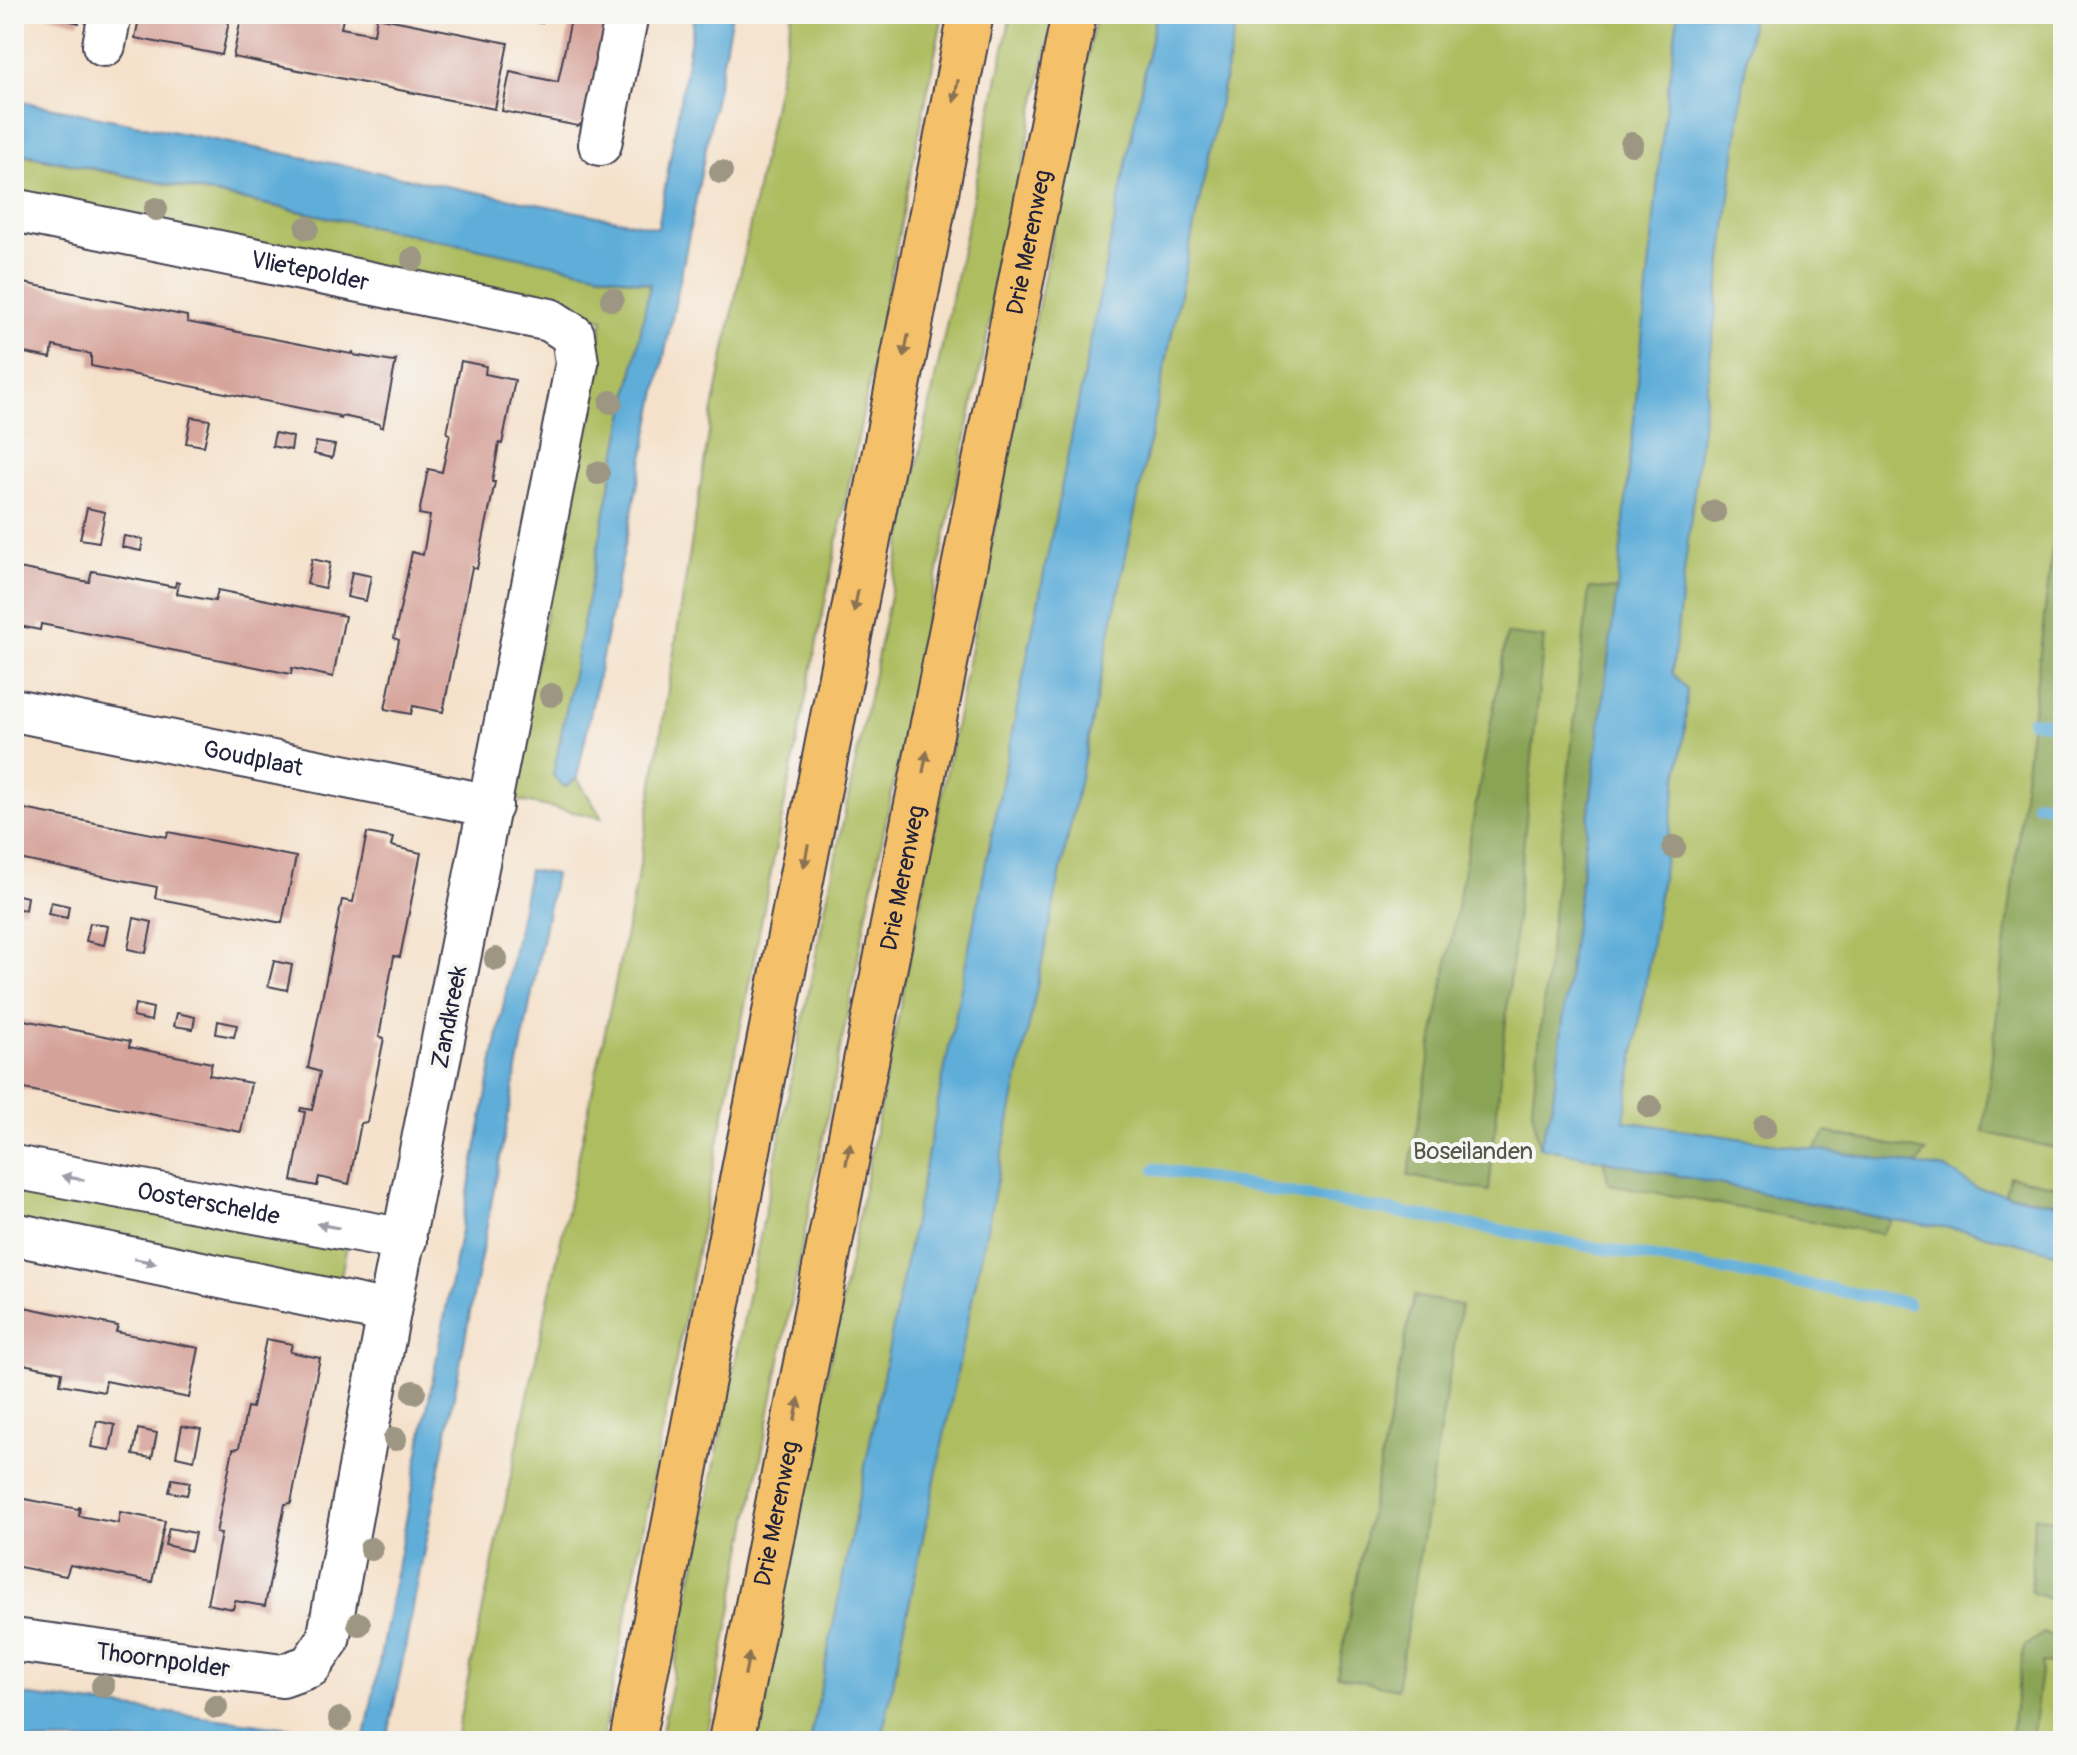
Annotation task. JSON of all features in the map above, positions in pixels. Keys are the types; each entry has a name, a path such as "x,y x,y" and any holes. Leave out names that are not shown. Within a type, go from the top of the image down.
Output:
{"highway":[{"path":"632,1741 971,14"},
{"name":"Drie Merenweg","path":"731,1741 1074,14"}],"street":[{"path":"600,144 627,14"},
{"name":"Vlietepolder","path":"14,210 550,320 573,335 577,363"},
{"name":"Zandkreek","path":"310,1666 328,1640 389,1312 577,363"},
{"name":"Goudplaat","path":"14,710 491,806"},
{"name":"Oosterschelde","path":"14,1167 405,1240"},
{"path":"14,1234 389,1312"},
{"name":"Thoornpolder","path":"14,1640 282,1676 310,1666"}],"green space":[{"path":"792,14 943,14 765,902 602,1741 455,1741 639,871 711,420"},
{"path":"1011,14 1054,14 866,917 706,1741 660,1741 825,909"},
{"name":"Boseilanden","path":"1096,14 2063,14 2063,1741 755,1741"},
{"path":"14,153 651,284 553,776 565,787 577,778 602,818 510,799 603,319 14,198"},
{"path":"2063,458 2063,1150 1983,1132"},
{"path":"1589,588 1617,590 1552,1108 1539,1147 1532,1106"},
{"path":"1507,634 1544,638 1489,1191 1408,1176"},
{"path":"1826,1132 1926,1152 1917,1165 1813,1151"},
{"path":"1603,1159 1892,1220 1881,1234 1609,1184"},
{"path":"2009,1176 2063,1187 2063,1205 2005,1193"},
{"path":"14,1178 347,1245 339,1286 14,1221"},
{"path":"1414,1296 1461,1305 1397,1689 1337,1676"},
{"path":"2034,1516 2063,1521 2063,1604 2031,1592"},
{"path":"2043,1633 2063,1642 2063,1665 2042,1663 2032,1741 2010,1741 2024,1647"}],"water":[{"path":"695,14 732,14 577,778 565,787 553,776 650,284 14,152 14,100 658,228"},
{"path":"1156,14 1238,14 881,1741 810,1741"},
{"path":"1678,14 1752,14 1672,673 1687,689 1685,730 1624,1121 1947,1169 1976,1188 2063,1205 2063,1255 1971,1231 1892,1220 1539,1147 1552,1108 1617,590 1663,129"},
{"path":"529,870 555,874 387,1741 14,1741 14,1694 365,1737"}],"building":[{"path":"43,14 81,14 79,23"},
{"path":"140,14 216,14 230,17 222,55 135,38"},
{"path":"242,14 344,14 341,28 374,34 377,17 508,43 495,109 233,57"},
{"path":"520,14 543,14 542,23 519,19"},
{"path":"572,14 612,14 591,117 578,126 502,111 510,72 558,82"},
{"path":"19,282 187,316 187,322 353,352 354,355 396,360 383,427 91,366 91,354 53,346 51,358 14,351 14,285 19,286"},
{"path":"461,361 486,366 485,374 515,380 502,444 499,443 492,482 495,482 477,569 472,567 443,712 413,706 411,714 385,709 399,640 394,638 412,552 423,555 430,516 419,514 428,469 442,472"},
{"path":"191,417 210,420 204,446 186,443"},
{"path":"275,433 293,437 291,450 272,446"},
{"path":"316,442 335,445 332,458 314,454"},
{"path":"87,508 105,512 99,542 80,539"},
{"path":"124,536 143,539 141,551 122,547"},
{"path":"312,559 330,563 325,588 307,584"},
{"path":"14,567 89,582 92,571 175,587 176,582 179,583 177,594 215,601 218,590 345,616 333,677 292,668 291,674 41,624 40,630 14,625"},
{"path":"352,572 371,576 366,601 347,597"},
{"path":"14,807 167,837 168,832 296,857 282,923 155,898 157,887 14,858"},
{"path":"367,833 393,838 391,846 421,853 400,957 394,956 379,1037 384,1038 367,1122 361,1123 349,1184 319,1177 317,1186 292,1181 305,1112 300,1111 301,1108 312,1110 320,1072 308,1068 342,900 353,902"},
{"path":"14,894 27,897 25,910 14,908"},
{"path":"51,902 69,906 67,918 48,914"},
{"path":"134,918 152,922 146,953 128,949"},
{"path":"90,923 108,926 104,945 86,941"},
{"path":"274,961 292,965 287,990 268,986"},
{"path":"135,1004 153,1008 151,1021 133,1017"},
{"path":"177,1013 195,1017 193,1029 174,1026"},
{"path":"14,1018 130,1041 129,1047 212,1063 209,1075 251,1083 241,1132 14,1087"},
{"path":"218,1021 237,1025 234,1037 216,1034"},
{"path":"14,1305 118,1326 116,1332 199,1348 189,1398 106,1381 104,1392 60,1384 62,1372 23,1364 21,1376 14,1374"},
{"path":"266,1339 292,1344 290,1352 320,1358 291,1503 285,1504 265,1606 235,1601 233,1609 207,1604 221,1534 216,1533 233,1449 239,1448 247,1407 252,1408"},
{"path":"97,1421 115,1425 110,1450 91,1447"},
{"path":"182,1426 201,1429 194,1460 176,1456"},
{"path":"138,1429 157,1433 152,1458 133,1455"},
{"path":"172,1479 190,1482 187,1495 169,1492"},
{"path":"14,1497 78,1509 80,1506 79,1516 118,1523 120,1512 165,1521 152,1582 70,1565 66,1576 14,1566"},
{"path":"169,1528 195,1533 191,1551 165,1545"}],"waterway":[{"path":"2032,721 2063,725"},
{"path":"2036,803 2063,808"},
{"path":"1155,1169 1908,1303"}]}
